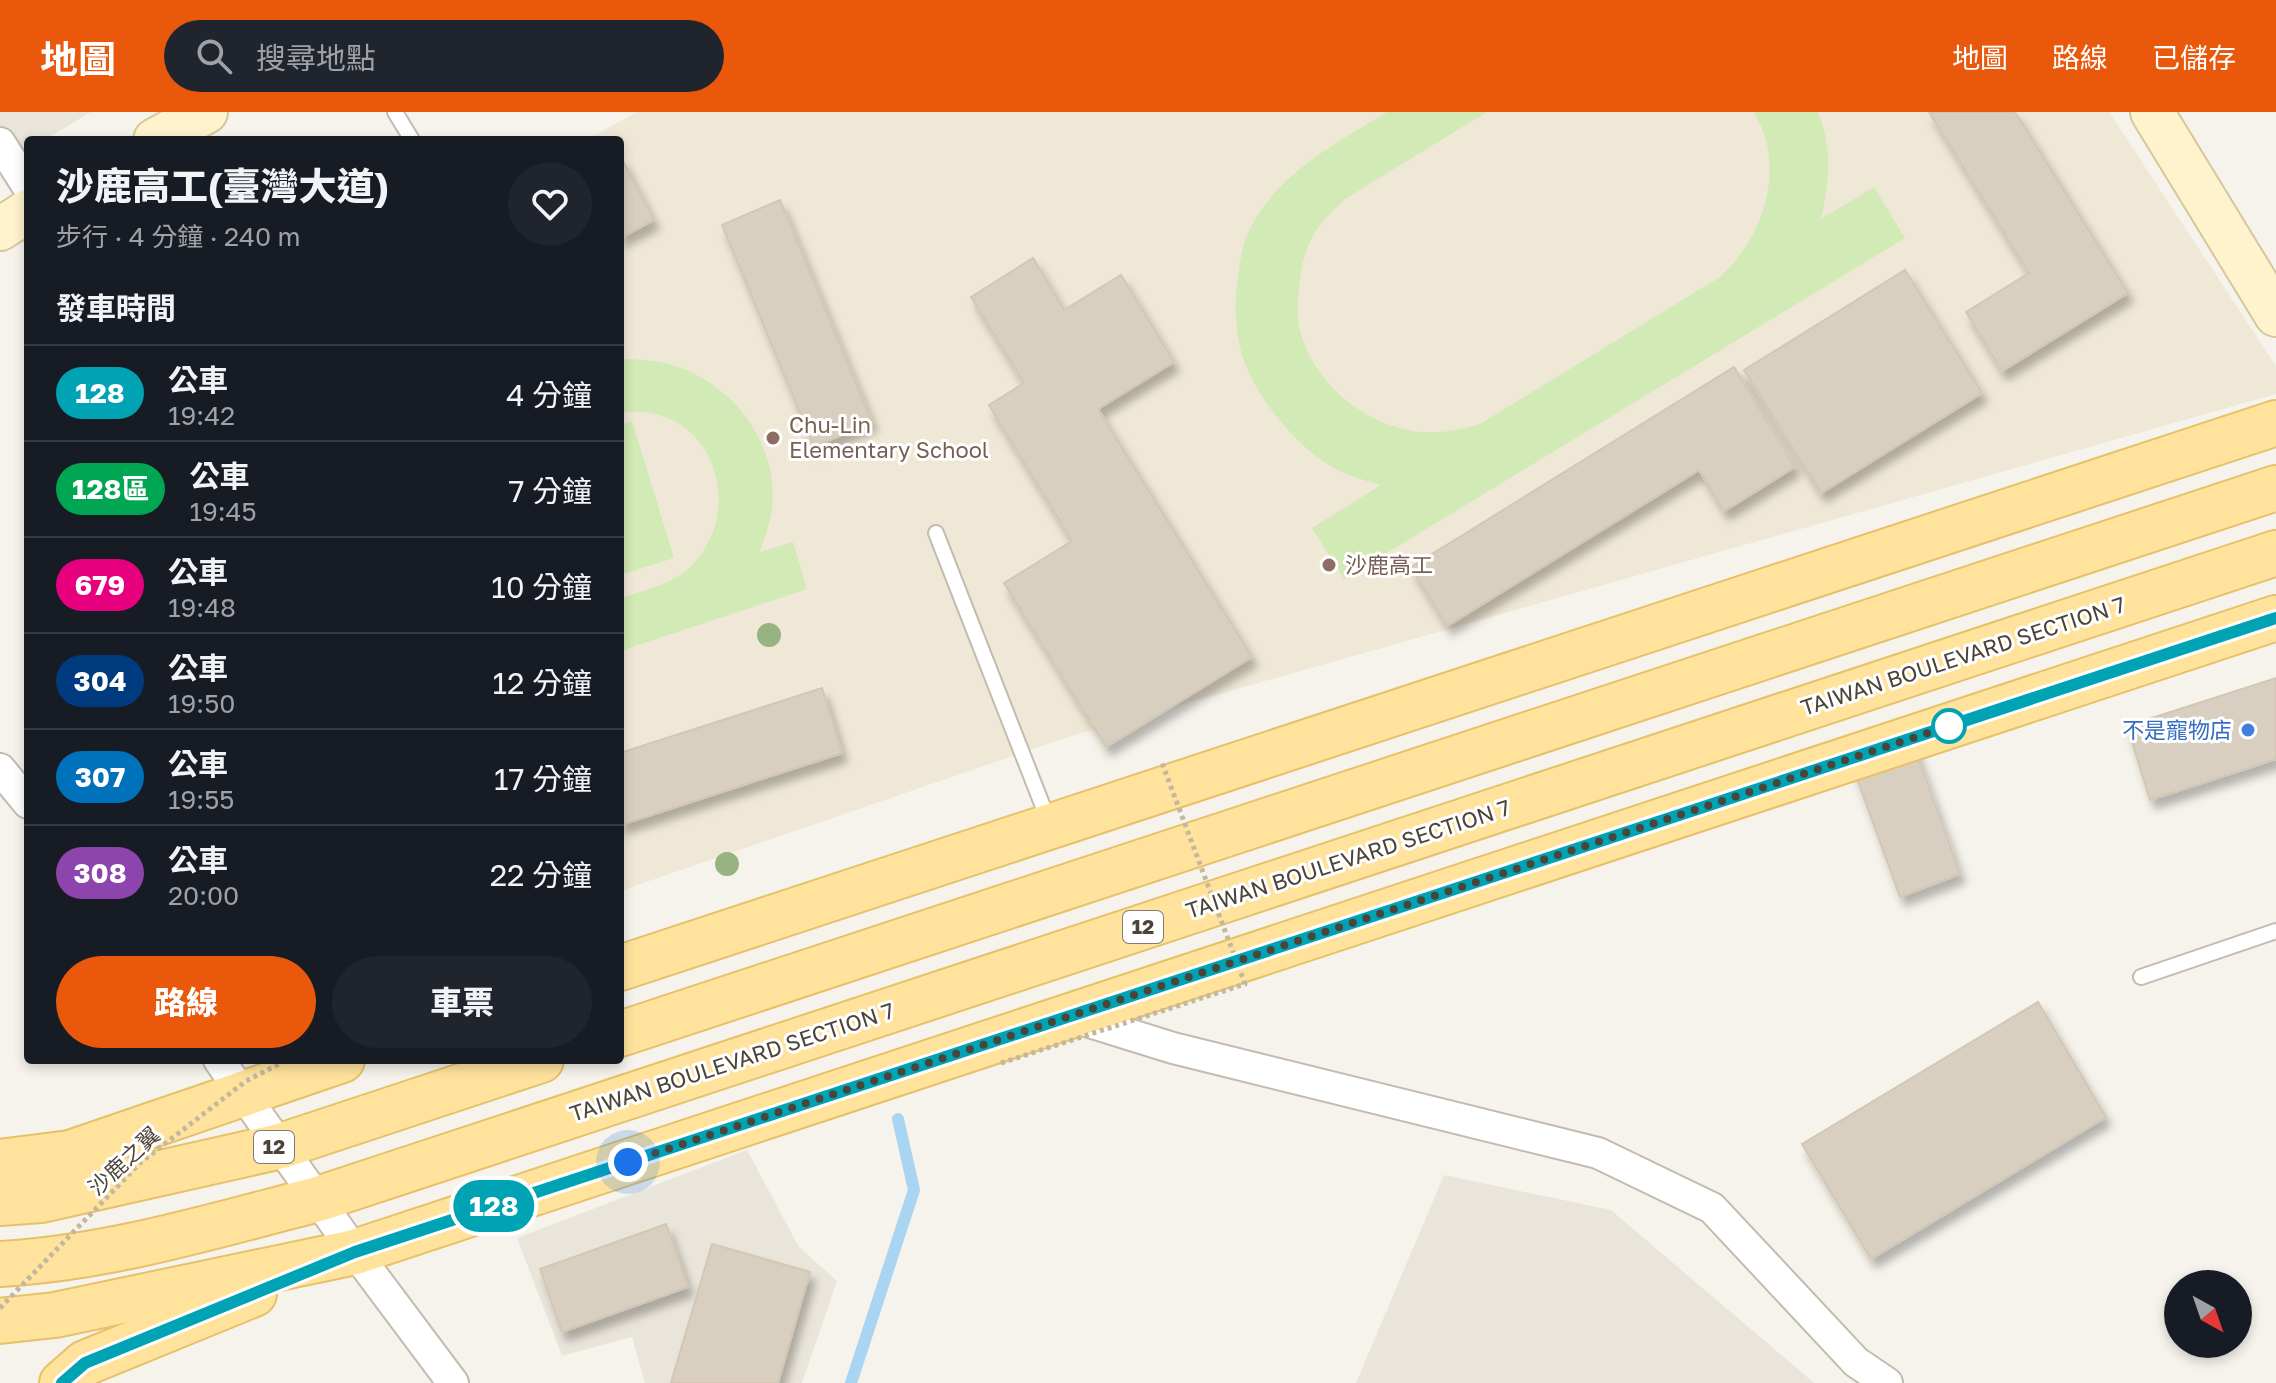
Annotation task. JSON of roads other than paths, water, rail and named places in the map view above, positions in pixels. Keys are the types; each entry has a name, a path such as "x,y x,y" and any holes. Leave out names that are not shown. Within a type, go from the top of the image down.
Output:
{"main road":[{"path":"624,967 2276,423"},
{"path":"624,1033 2276,488"},
{"name":"TAIWAN BOULEVARD SECTION 7","path":"0,1264 40,1262 153,1242 318,1199 2276,553"},
{"path":"62,1383 85,1363 355,1252 2276,618"},
{"path":"0,1162 70,1153 232,1076 314,1064"},
{"name":"12","path":"0,1203 41,1200 281,1146 529,1064"},
{"path":"0,1321 55,1315 355,1252"}],"street":[{"path":"162,136 206,112"},
{"path":"2152,112 2276,315"},
{"path":"0,143 24,181"},
{"path":"0,229 24,214"},
{"path":"0,769 24,798"},
{"path":"1070,1016 1173,1048 1598,1153 1712,1208 1856,1362 1887,1383"},
{"path":"232,1076 355,1252 453,1383"}],"lane":[{"path":"395,112 410,136"},
{"path":"936,533 1051,826"},
{"path":"2141,977 2276,931"}],"waterway":[{"path":"851,1383 914,1190 898,1119"}],"place":[{"name":"Chu-Lin Elementary School","path":"773,438"},
{"name":"沙鹿高工","path":"1329,565"},
{"name":"不是寵物店","path":"2248,730"}]}
